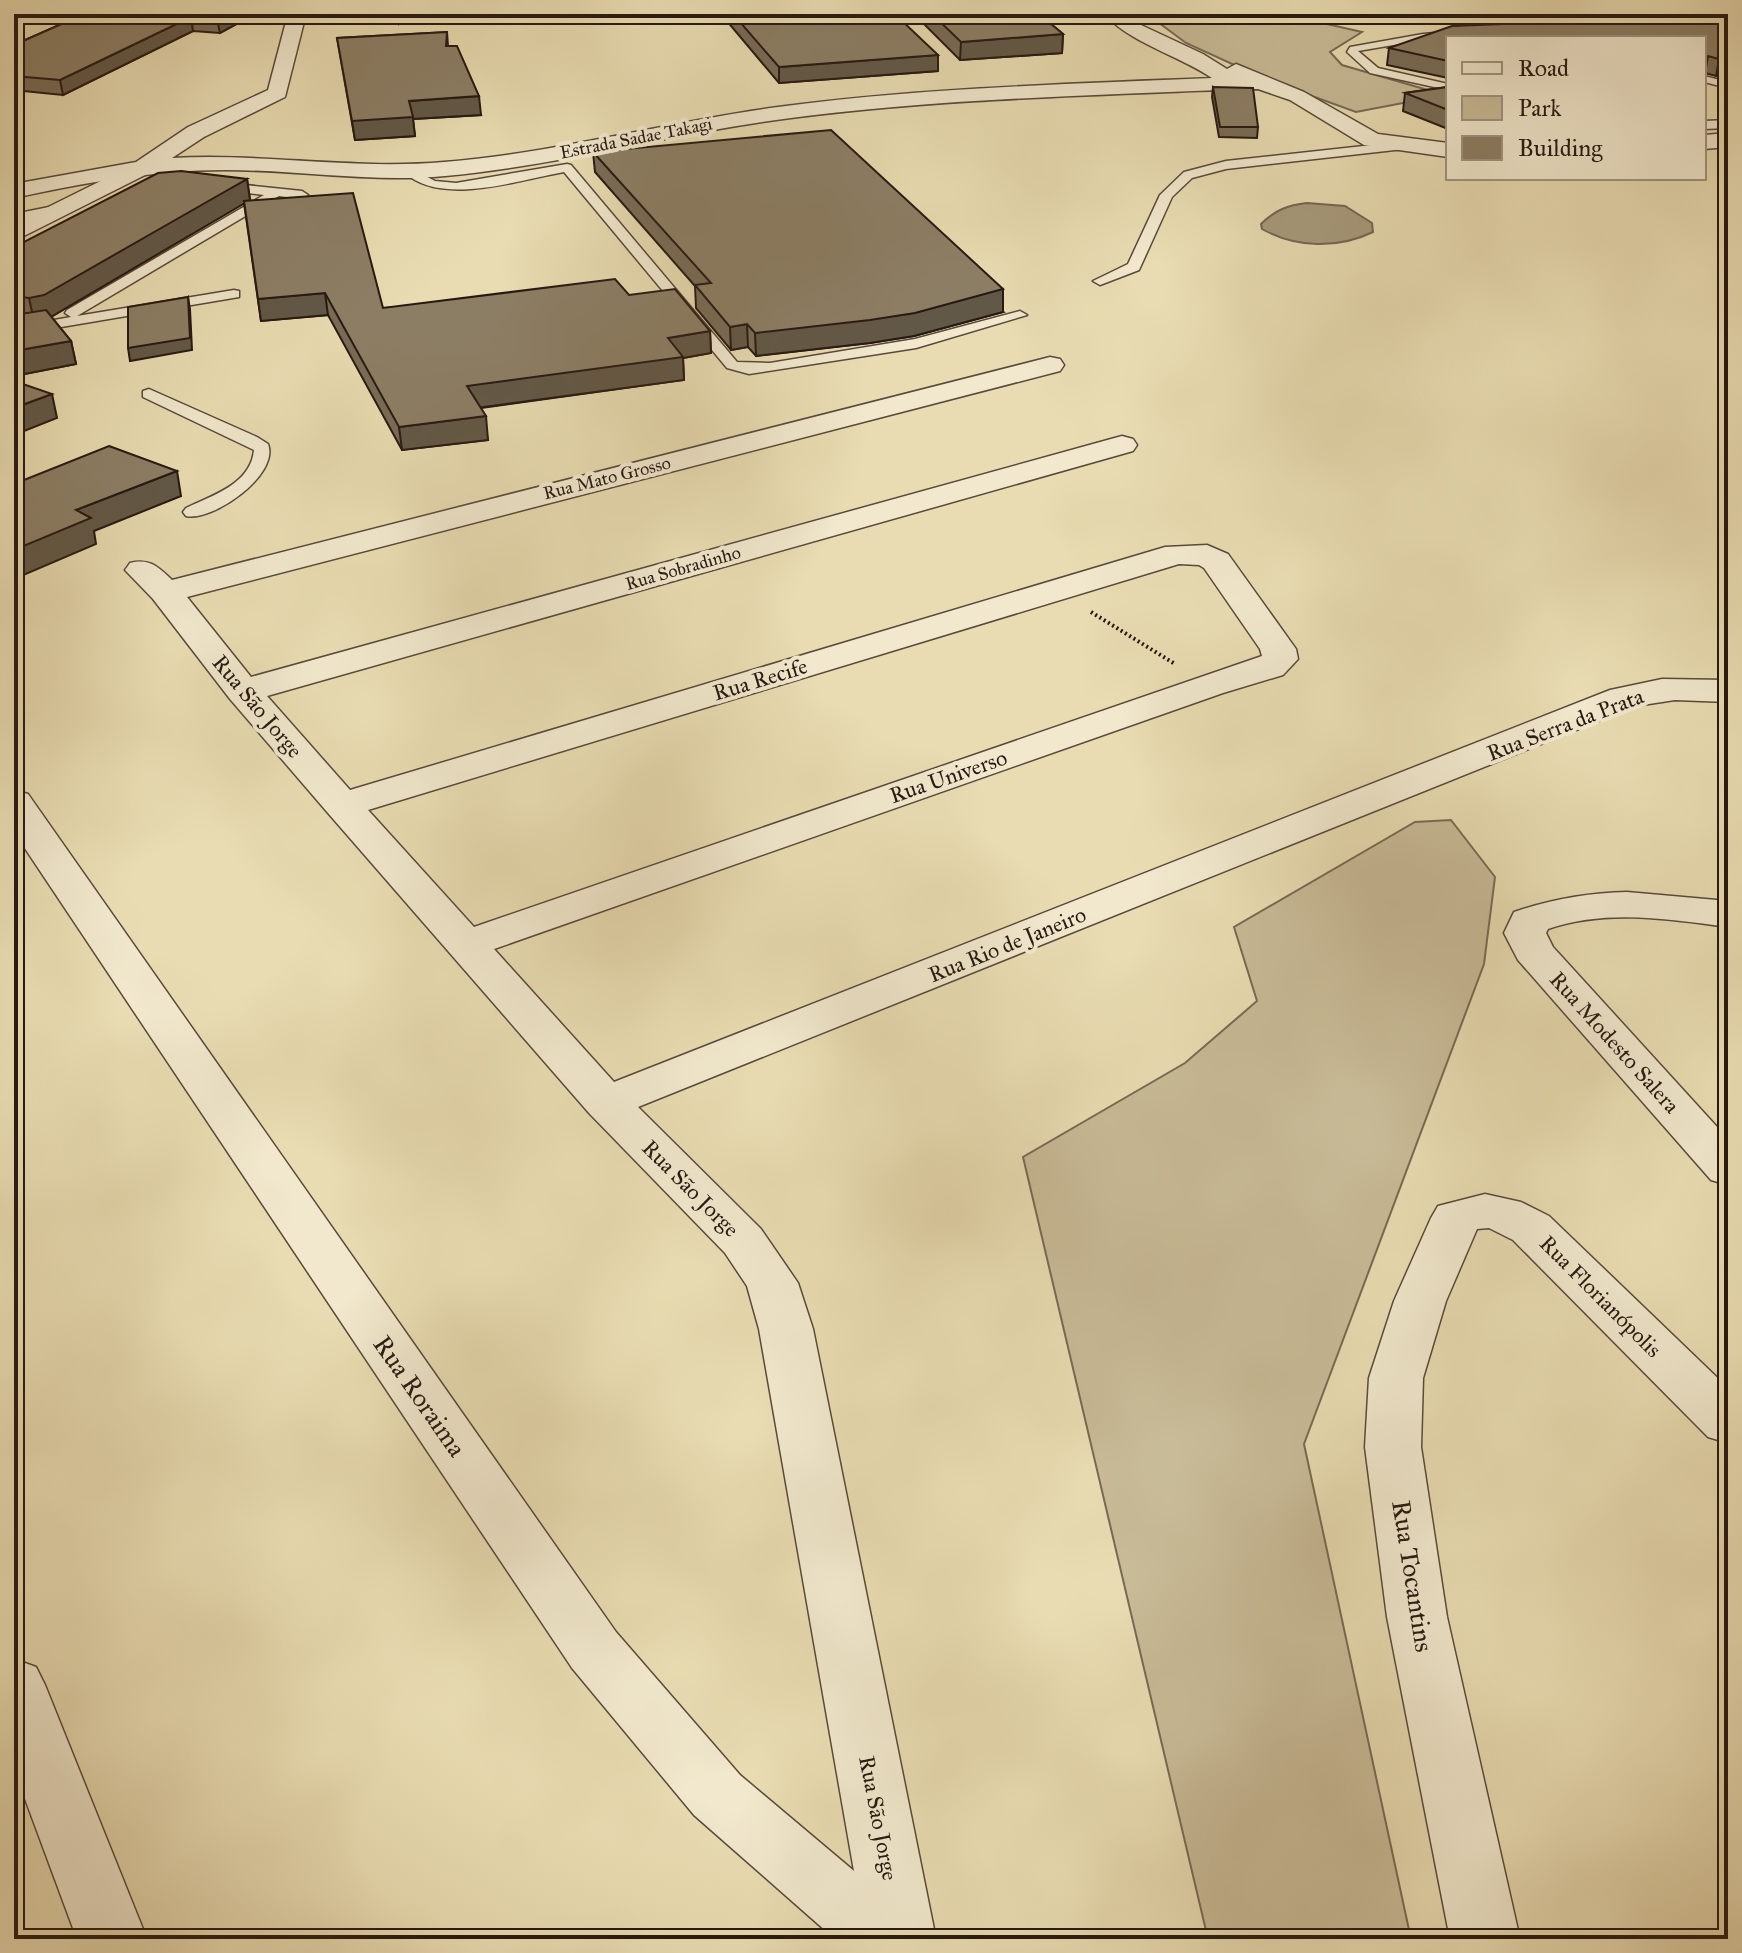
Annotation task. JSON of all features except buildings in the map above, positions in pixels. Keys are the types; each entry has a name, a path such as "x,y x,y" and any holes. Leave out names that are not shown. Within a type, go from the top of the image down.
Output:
{"street":[{"path":"14,234 145,166 196,132 278,93 297,14"},
{"path":"1114,14 1134,29 1196,58 1238,71 1260,83 1297,96 1359,134 1400,146 1446,150"},
{"path":"1196,58 1234,83"},
{"name":"Estrada Sadae Takagi","path":"14,191 145,166 171,174 227,163 410,172 479,166 733,120 863,104 1260,83"},
{"path":"1706,142 1728,140"},
{"name":"Rua Mato Grosso","path":"153,581 1050,365"},
{"name":"Rua Sobradinho","path":"243,691 1122,445"},
{"name":"Rua Recife","path":"342,805 1177,554"},
{"name":"Rua Universo","path":"466,944 1210,685 1270,667 1280,659 1278,649 1216,561 1207,555 1177,554"},
{"name":"Rua São Jorge","path":"153,581 342,805 606,1102 743,1241 772,1283 786,1329 901,1939"},
{"name":"Rua Serra da Prata","path":"1408,785 1645,691 1675,688 1728,691"},
{"name":"Rua Rio de Janeiro","path":"606,1102 1408,785"},
{"name":"Rua Roraima","path":"14,802 594,1650 717,1795 885,1939"},
{"name":"Rua Modesto Salera","path":"1728,914 1633,904 1593,905 1529,921 1525,933 1533,951 1728,1169"},
{"name":"Rua Florianópolis","path":"1456,1218 1485,1209 1504,1213 1531,1228 1728,1422"},
{"name":"Rua Tocantins","path":"1456,1218 1420,1301 1396,1378 1393,1447 1417,1617 1485,1939"},
{"path":"14,1685 112,1939"}],"lane":[{"path":"1446,87 1374,71 1352,52 1354,49 1442,33 1482,36"},
{"path":"1706,80 1728,85"},
{"path":"1706,125 1728,124"},
{"path":"1100,281 1134,267 1166,195 1188,175 1226,165 1400,146"},
{"path":"410,172 432,185 456,187 575,168 732,365 749,369 916,343 1020,315"},
{"path":"208,185 302,195"},
{"path":"72,313 278,192"},
{"path":"14,218 64,208"},
{"path":"14,331 234,294"},
{"path":"149,394 262,448 259,467 251,477 232,492 192,512"}],"path":[{"path":"1053,589 1210,685"}],"green space":[{"path":"1147,14 1283,14 1362,32 1330,52 1342,65 1445,95 1356,112 1265,79 1186,43"},
{"path":"1451,820 1495,877 1484,964 1304,1444 1411,1939 1208,1939 1023,1157 1185,1063 1257,1001 1234,927 1415,822"}],"shaded area":[{"path":"1307,203 1345,206 1372,223 1373,232 1346,241 1317,244 1289,240 1262,229 1261,224 1277,212"}]}
